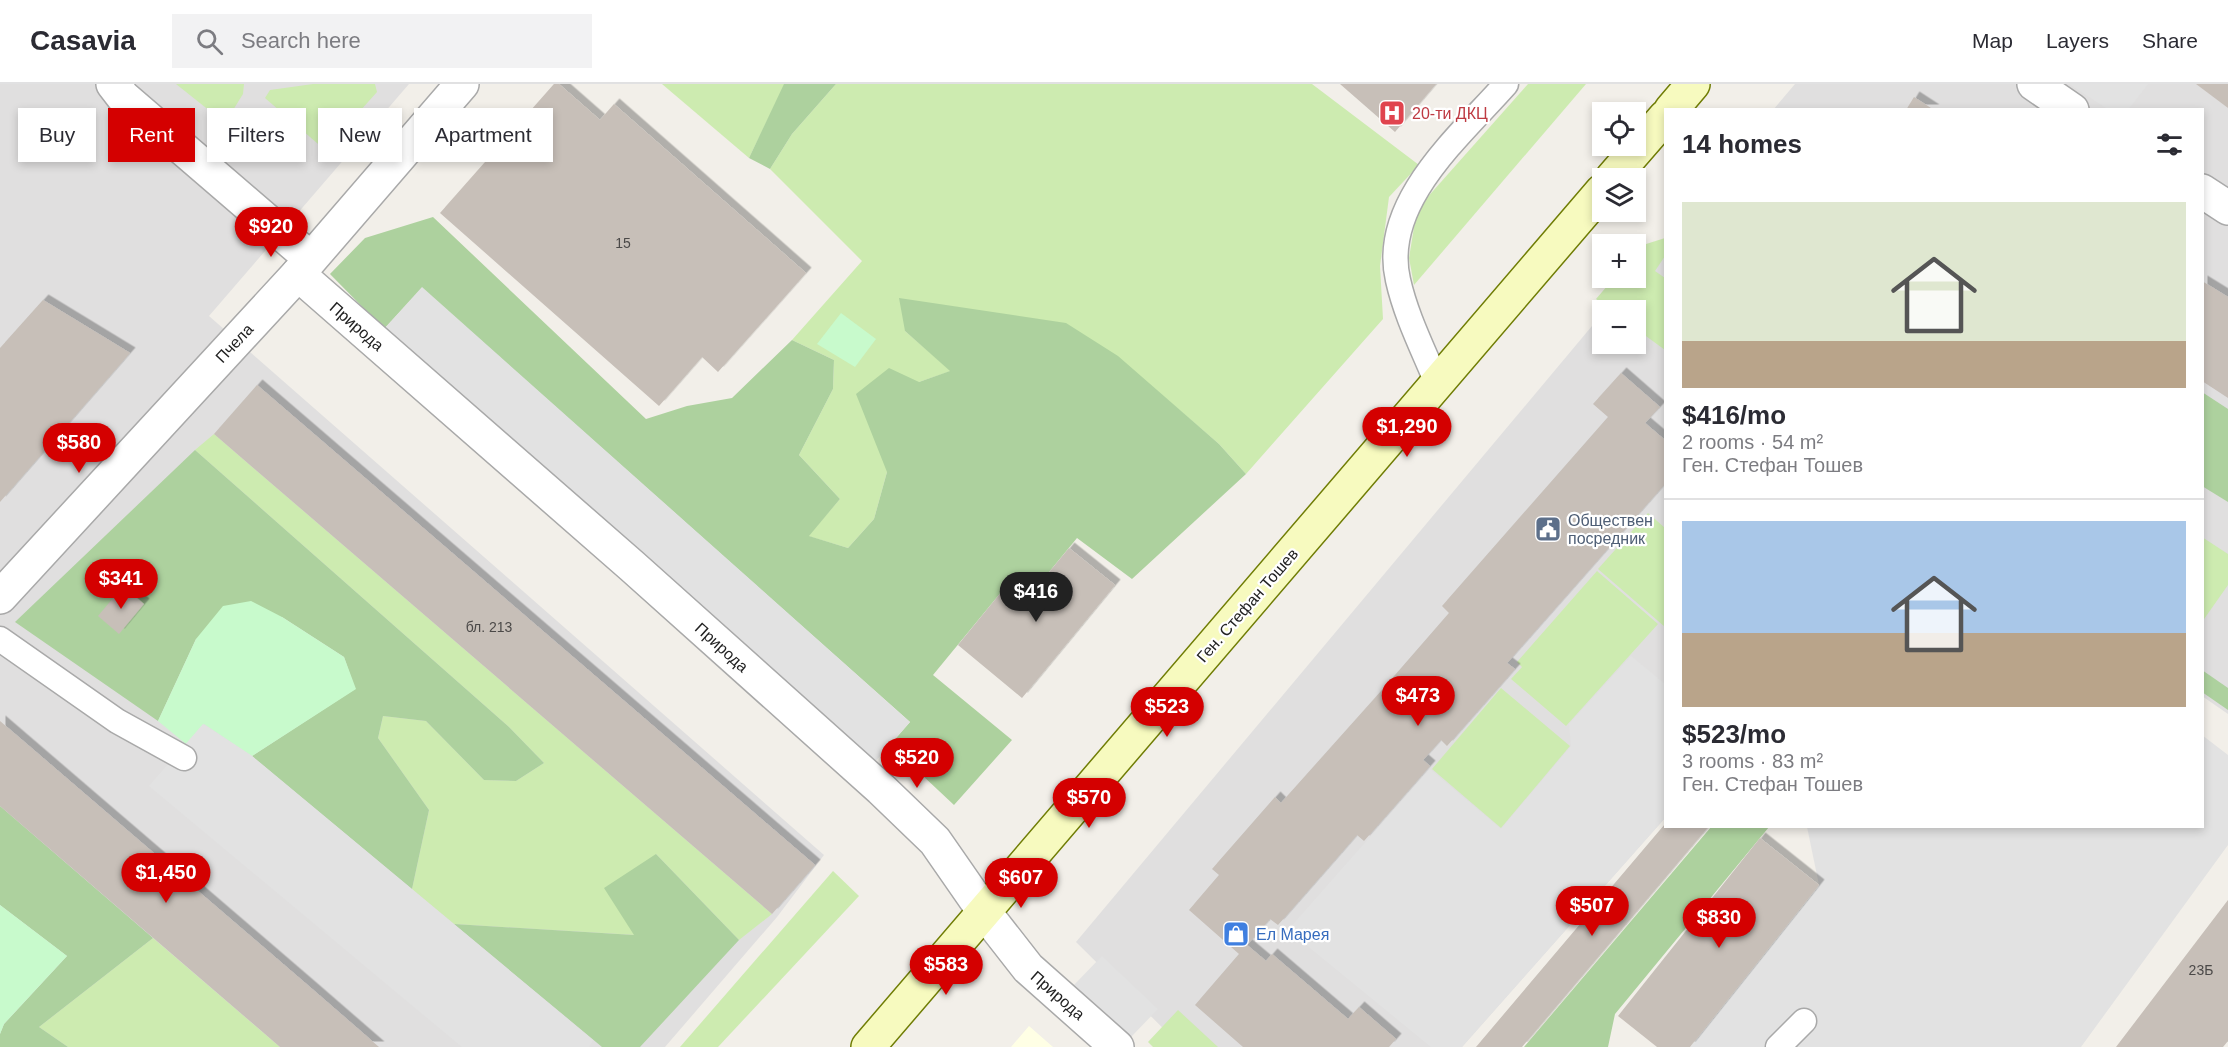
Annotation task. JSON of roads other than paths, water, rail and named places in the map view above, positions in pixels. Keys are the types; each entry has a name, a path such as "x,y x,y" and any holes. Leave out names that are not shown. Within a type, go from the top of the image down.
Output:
{"street":[{"name":"Природа","path":"113,84 123,97 304,266 632,566 881,789 935,841 985,913 1028,968 1118,1047"},
{"name":"Пчела","path":"0,597 304,266 462,84"},
{"path":"1673,108 1693,84"},
{"path":"2034,84 2069,108"},
{"path":"1621,168 1664,118"},
{"path":"2204,192 2228,208"},
{"name":"Ген. Стефан Тошев","path":"868,1047 1592,203"}],"lane":[{"path":"1437,383 1406,309 1397,278 1395,256 1397,233 1413,194 1444,153 1506,84"},
{"path":"0,639 117,721 184,758"},
{"path":"1778,1047 1804,1021"}],"place":[{"name":"20-ти ДКЦ","path":"1392,113"},
{"name":"Обществен посредник","path":"1548,529"},
{"name":"Ел Марея","path":"1236,934"}]}
